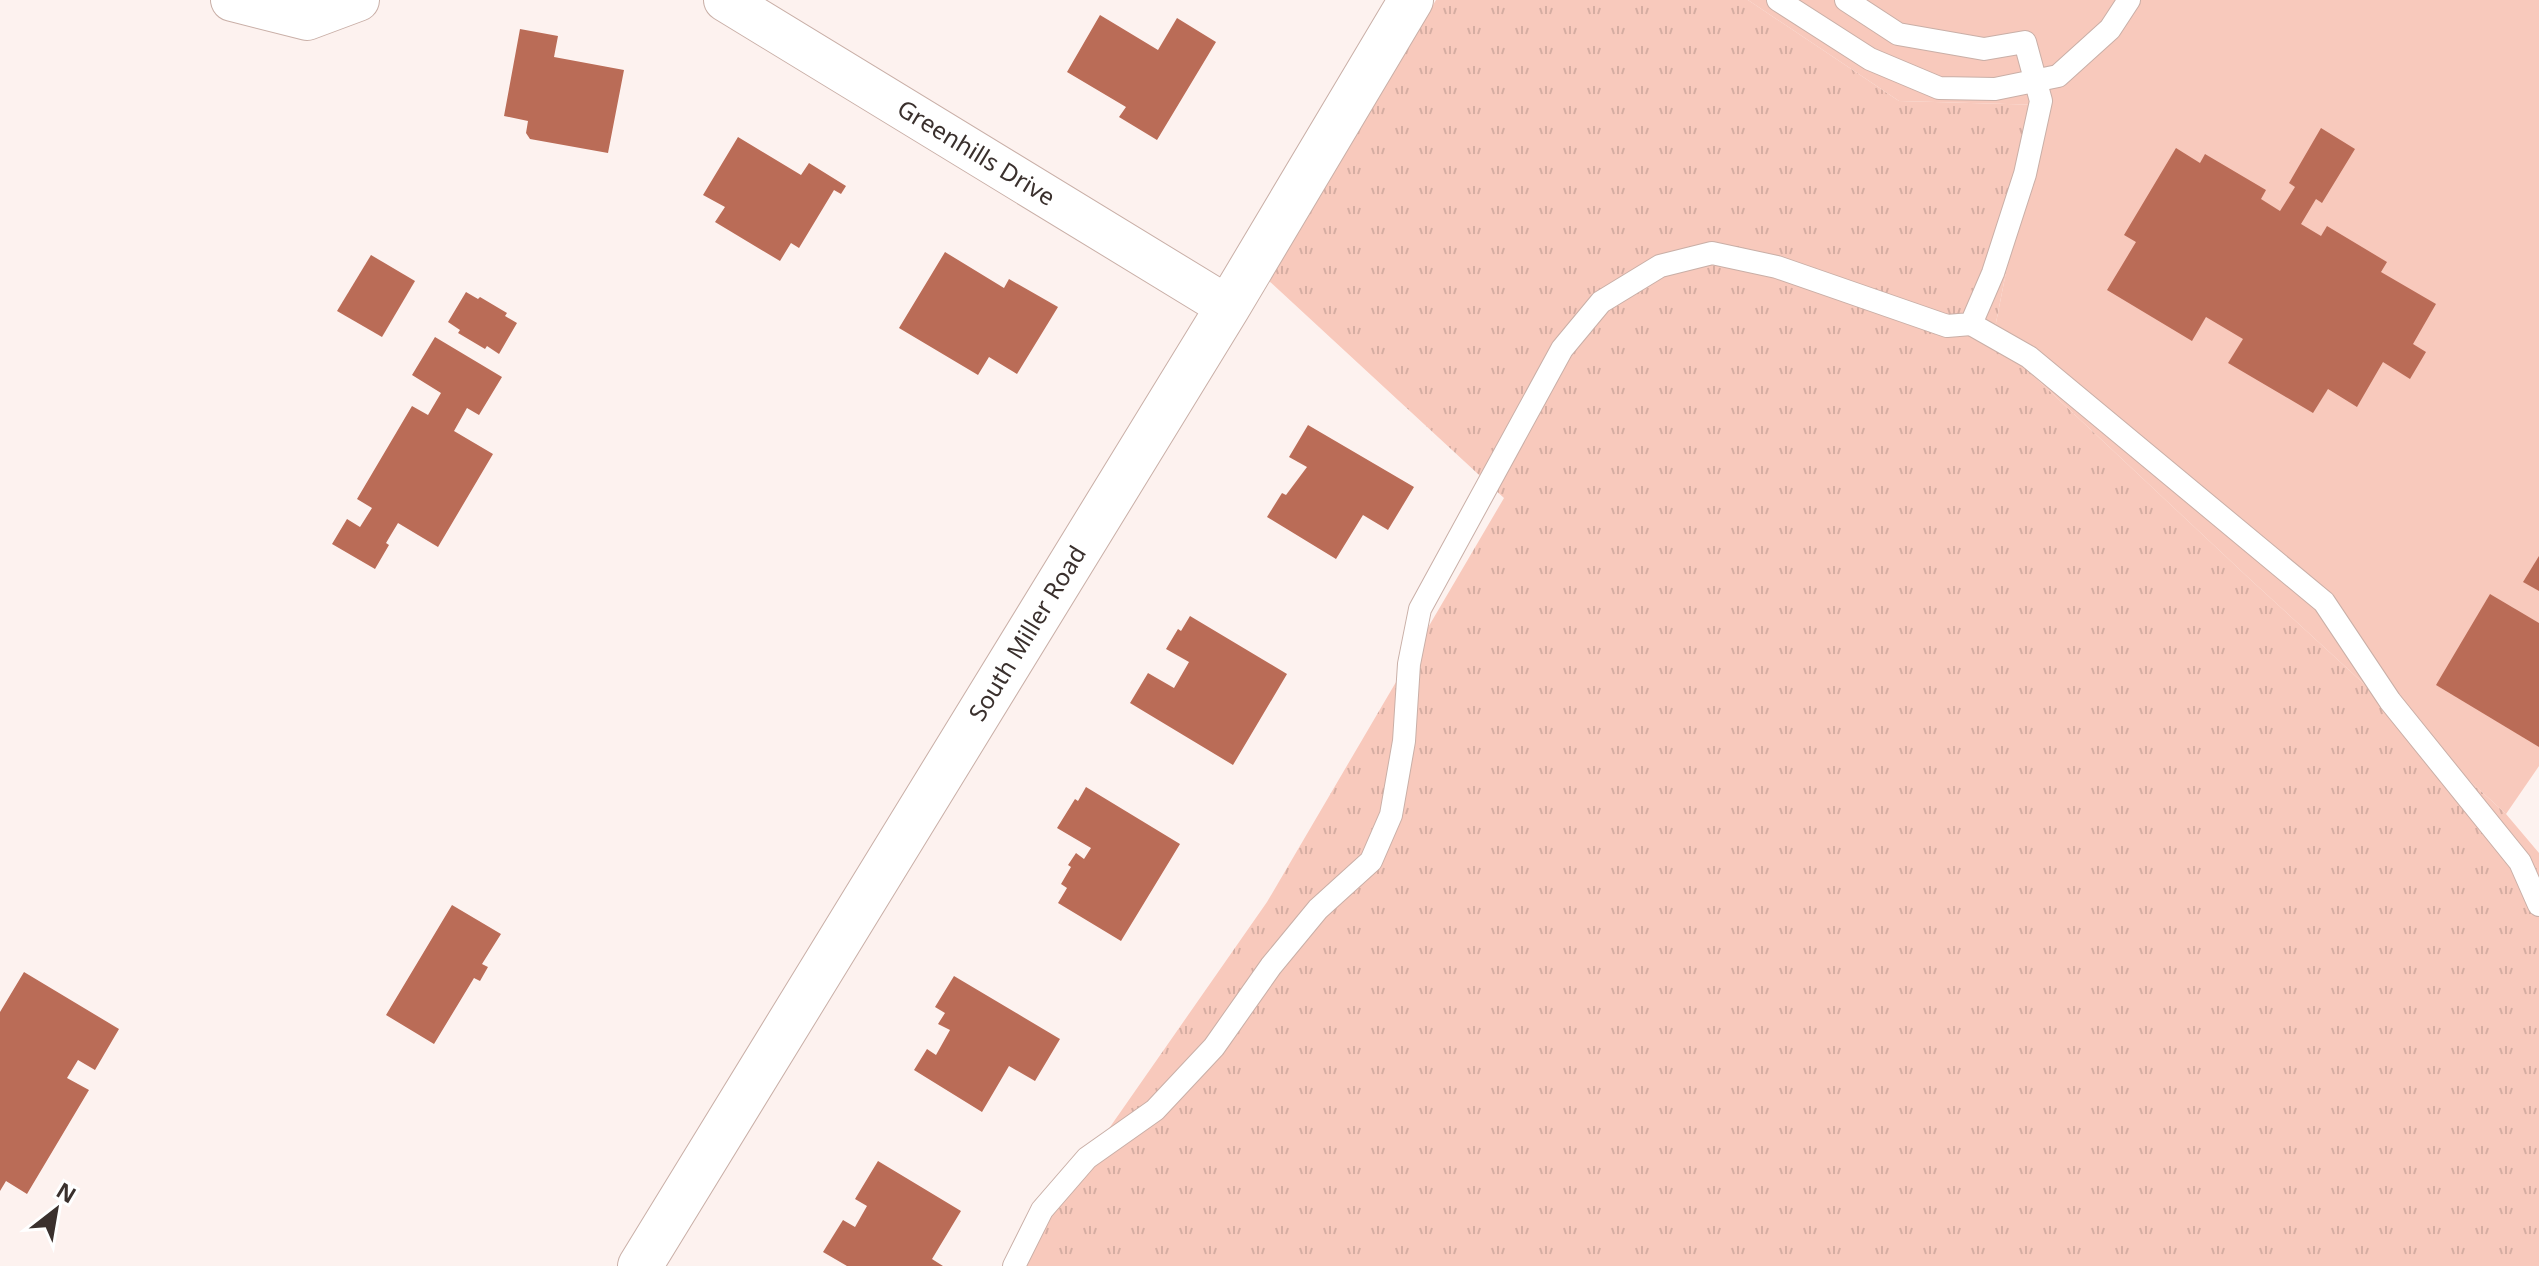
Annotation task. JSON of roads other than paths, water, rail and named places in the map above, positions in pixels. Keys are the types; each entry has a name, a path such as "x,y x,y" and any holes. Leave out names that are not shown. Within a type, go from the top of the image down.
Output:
{"street":[{"path":"232,0 307,19 358,0"},
{"name":"Greenhills Drive","path":"725,0 1228,307"},
{"name":"South Miller Road","path":"640,1266 1228,307 1405,2"}],"lane":[{"path":"1778,0 1870,59 1939,88 1995,89 2058,76 2110,29 2129,0"},
{"path":"1846,0 1898,34 1984,49 2025,42 2041,101 2025,174 1993,273 1971,324"},
{"path":"1014,1266 1042,1210 1087,1158 1155,1110 1214,1047 1271,966 1318,909 1371,861 1391,815 1404,741 1409,664 1420,609 1562,349 1601,302 1660,266 1712,253 1777,267 1947,326 1971,324 2029,357 2324,602 2390,701 2520,862 2539,905"}]}
